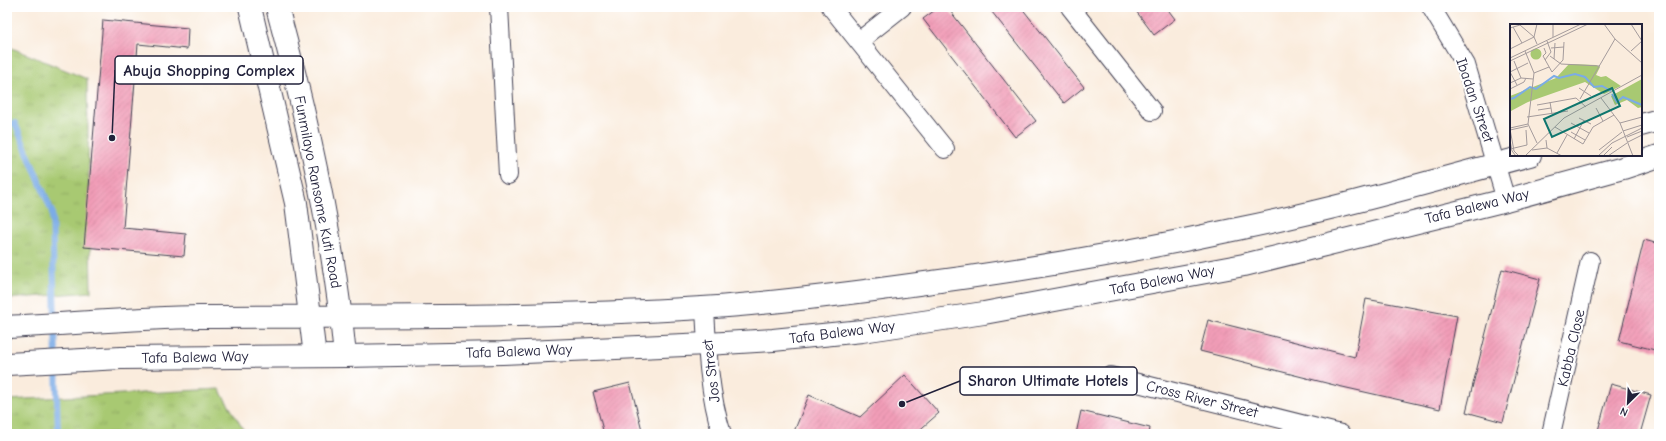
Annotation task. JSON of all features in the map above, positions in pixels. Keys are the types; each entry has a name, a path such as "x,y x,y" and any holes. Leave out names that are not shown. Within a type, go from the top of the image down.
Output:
{"main road":[{"name":"Funmilayo Ransome Kuti Road","path":"250,7 296,203 312,318 315,356"},
{"name":"Funmilayo Ransome Kuti Road","path":"277,7 295,73 324,208 341,318 345,356"},
{"path":"1642,125 1659,120"},
{"path":"7,327 196,318 341,318 623,312 706,308 859,292 1095,258 1241,229 1464,174 1526,156"},
{"name":"Tafa Balewa Way","path":"7,364 121,358 345,356 502,352 707,344 773,340 862,331 1101,292 1244,265 1506,200 1623,168 1659,156"}],"street":[{"path":"499,7 508,175"},
{"path":"831,7 945,149"},
{"path":"859,42 902,7"},
{"path":"1070,7 1152,111"},
{"name":"Ibadan Street","path":"1431,7 1466,65 1506,200"},
{"name":"Kabba Close","path":"1551,434 1590,261"},
{"name":"Jos Street","path":"706,308 707,344 717,417 722,434"},
{"name":"Cross River Street","path":"1110,376 1340,434"}],"green space":[{"path":"7,46 87,79 91,292 7,299"},
{"path":"219,389 246,434 7,434 7,400"}],"building":[{"path":"939,7 947,7 1036,121 1015,137 923,19"},
{"path":"988,7 1021,7 1084,87 1064,103"},
{"path":"1133,7 1166,7 1175,19 1154,35"},
{"path":"103,20 188,28 187,49 138,44 123,228 186,234 184,256 84,247"},
{"path":"1644,240 1659,244 1659,351 1619,341"},
{"path":"1502,269 1540,279 1503,422 1466,412"},
{"path":"1366,299 1457,316 1440,409 1338,386 1200,351 1208,320 1355,357"},
{"path":"905,375 939,413 915,434 793,434 809,395 860,417"},
{"path":"630,383 643,434 604,434 593,392"},
{"path":"1611,384 1651,395 1640,434 1597,434"},
{"path":"1081,411 1150,428 1149,434 1076,434"}],"waterway":[{"path":"7,124 15,123 52,212 58,434"}],"place":[{"name":"Abuja Shopping Complex","path":"112,138"},
{"name":"Sharon Ultimate Hotels","path":"902,404"}]}
